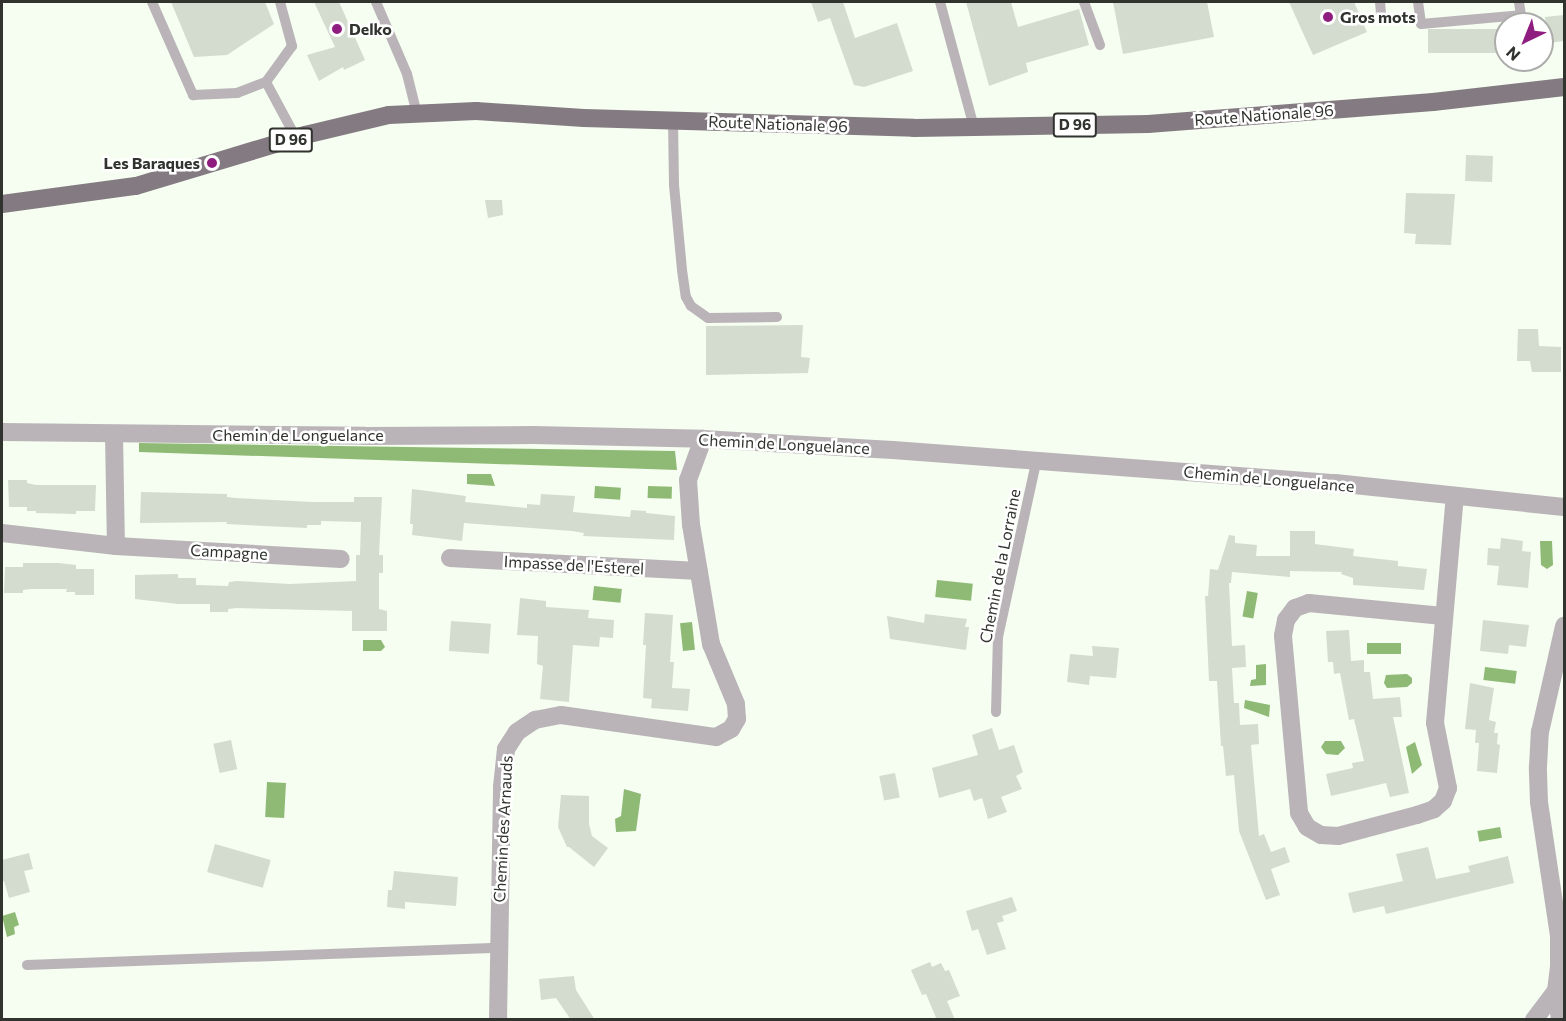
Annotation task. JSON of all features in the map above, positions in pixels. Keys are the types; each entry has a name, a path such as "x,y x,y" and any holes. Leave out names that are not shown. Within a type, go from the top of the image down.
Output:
{"main road":[{"name":"Route Nationale 96","path":"2,204 136,186 296,138 389,116 476,111 914,128 1148,124 1433,102 1564,87"}],"street":[{"name":"Chemin de Longuelance","path":"2,432 533,435 703,439 1335,483 1564,507"},
{"path":"114,434 116,546"},
{"name":"Chemin des Arnauds","path":"498,1020 502,787 506,749 516,732 535,720 561,715 716,737 731,729 737,719 736,704 711,644 691,525 688,480 703,439"},
{"path":"1443,616 1309,603 1295,608 1286,620 1283,636 1299,813 1307,827 1321,835 1338,836 1418,815 1434,809 1443,801 1448,788 1435,723 1455,496"},
{"name":"Campagne","path":"2,533 116,546 341,559"},
{"name":"Impasse de l'Esterel","path":"450,558 699,571"},
{"path":"1560,1020 1556,992 1559,936 1539,802 1538,767 1540,732 1564,626"},
{"path":"1534,1020 1556,992"}],"lane":[{"path":"152,2 193,95 237,93 266,82 292,46 280,2"},
{"path":"376,2 407,74 417,114"},
{"path":"940,2 974,127"},
{"path":"1084,2 1100,45"},
{"path":"1380,2 1381,13"},
{"path":"1418,2 1421,24 1521,15 1519,2"},
{"path":"266,82 296,138"},
{"path":"673,120 674,185 686,297 691,306 708,318 777,317"},
{"name":"Chemin de la Lorraine","path":"996,712 998,637 1036,462"},
{"path":"27,965 499,948"}],"shaded area":[{"path":"139,443 675,451 677,470 139,452"},
{"path":"467,474 491,474 495,486 467,484"},
{"path":"595,486 621,488 620,500 594,498"},
{"path":"648,486 672,487 672,499 648,498"},
{"path":"1540,541 1552,541 1553,565 1547,569 1541,565"},
{"path":"937,580 973,584 971,601 935,597"},
{"path":"594,586 622,589 620,603 593,600"},
{"path":"1247,591 1258,593 1253,619 1242,617"},
{"path":"692,622 695,650 683,651 680,623"},
{"path":"363,640 381,640 385,647 381,651 363,651"},
{"path":"1367,643 1401,643 1401,654 1367,654"},
{"path":"1266,664 1266,685 1250,686 1251,680 1256,679 1256,665"},
{"path":"1485,667 1517,671 1515,684 1483,680"},
{"path":"1407,674 1412,678 1412,683 1407,687 1387,688 1384,683 1386,675"},
{"path":"1245,700 1270,705 1269,717 1244,708"},
{"path":"1325,741 1341,741 1345,748 1338,755 1326,754 1321,747"},
{"path":"1415,742 1422,765 1412,774 1406,747"},
{"path":"267,782 286,783 284,818 265,817"},
{"path":"624,789 641,794 636,831 616,832 615,819 621,816"},
{"path":"1500,827 1502,838 1479,842 1477,831"},
{"path":"15,912 19,925 14,927 15,934 7,937 2,916"}],"building":[{"path":"171,2 265,2 274,24 227,55 194,57"},
{"path":"314,2 339,2 365,60 344,70 343,67 319,81 307,55 335,47"},
{"path":"811,2 843,2 855,38 897,23 913,71 864,87 854,85 830,18 818,22"},
{"path":"966,2 1011,2 1018,27 1079,9 1089,45 1026,63 1028,72 989,86"},
{"path":"1113,2 1207,2 1214,37 1123,54"},
{"name":"Gros mots","path":"1289,2 1354,2 1367,32 1313,55"},
{"path":"1564,15 1564,41 1554,42 1554,16"},
{"path":"1428,29 1494,29 1494,53 1428,53"},
{"path":"1466,155 1493,156 1492,182 1465,181"},
{"path":"1406,193 1455,194 1451,245 1415,244 1416,234 1404,233"},
{"path":"485,200 502,200 503,215 488,218"},
{"path":"803,325 801,357 810,358 808,373 706,375 706,326"},
{"path":"1518,329 1538,329 1539,346 1561,347 1561,372 1532,372 1530,361 1517,361"},
{"path":"8,480 27,480 27,483 36,485 96,485 95,511 76,511 76,514 36,513 36,511 27,511 27,507 9,507"},
{"path":"412,489 466,496 465,502 527,508 527,504 540,505 541,494 575,496 573,512 630,517 631,510 675,516 674,540 583,536 584,533 572,531 464,523 462,541 412,535 413,524 410,524"},
{"path":"141,492 227,494 227,497 236,498 313,502 354,502 354,497 382,497 379,555 383,555 383,573 379,573 379,609 387,611 387,631 352,631 352,611 237,608 228,609 228,612 210,612 210,604 178,604 135,599 135,575 178,574 178,578 196,578 196,585 228,586 229,582 237,581 290,584 356,581 356,555 360,555 361,522 321,521 321,525 307,525 307,528 226,524 227,522 140,523"},
{"path":"1290,531 1315,531 1315,544 1354,549 1353,556 1398,561 1398,566 1427,569 1424,590 1353,585 1353,578 1341,574 1342,572 1290,571 1290,577 1232,572 1231,583 1229,583 1232,646 1245,645 1246,667 1232,668 1234,703 1239,703 1240,725 1258,724 1259,744 1251,745 1259,836 1264,834 1271,852 1285,847 1290,862 1271,869 1280,895 1266,900 1239,831 1234,775 1226,776 1223,746 1221,746 1217,681 1209,681 1205,596 1208,596 1210,569 1218,570 1229,535 1235,536 1235,543 1257,545 1256,556 1290,556"},
{"path":"1501,538 1523,541 1522,551 1531,552 1528,588 1497,585 1499,566 1487,565 1488,548 1500,549"},
{"path":"23,563 59,563 76,565 76,569 94,569 94,595 75,595 75,592 66,592 67,589 31,589 23,590 23,593 4,593 5,567 23,567"},
{"path":"520,598 546,601 546,607 589,610 588,618 614,620 613,638 600,637 599,647 573,645 569,702 540,699 543,666 537,664 538,636 517,635"},
{"path":"645,613 673,615 670,662 674,662 672,688 690,689 688,711 651,708 652,699 643,698"},
{"path":"925,614 967,619 965,627 969,627 966,650 890,639 887,616 924,623"},
{"path":"1483,620 1529,625 1526,647 1509,645 1508,654 1480,651"},
{"path":"451,621 491,624 489,654 449,651"},
{"path":"1349,630 1351,661 1364,660 1364,672 1370,672 1373,699 1400,697 1402,717 1393,717 1409,793 1390,797 1386,783 1331,796 1326,774 1353,768 1352,763 1364,761 1354,719 1349,720 1340,673 1334,674 1333,662 1328,662 1326,631"},
{"path":"1092,646 1119,648 1116,678 1090,676 1089,685 1067,682 1070,654 1093,656"},
{"path":"1470,683 1494,688 1489,720 1496,722 1494,733 1498,733 1497,744 1500,745 1497,773 1477,771 1479,743 1475,743 1476,730 1465,729"},
{"path":"992,728 999,750 1014,745 1023,772 1016,776 1022,789 1001,797 1007,812 988,819 982,798 974,801 970,789 939,798 932,768 978,755 972,735"},
{"path":"231,740 237,769 220,773 213,744"},
{"path":"895,773 900,798 884,801 879,776"},
{"path":"561,795 589,796 589,824 592,836 608,848 594,867 567,847 558,827"},
{"path":"215,844 271,860 263,888 207,872"},
{"path":"1428,847 1436,879 1470,872 1468,866 1508,856 1514,883 1386,914 1384,906 1353,913 1348,893 1403,881 1396,854"},
{"path":"29,853 33,869 24,871 30,892 9,898 4,881 2,881 2,860"},
{"path":"394,871 458,877 456,906 405,902 405,909 387,907 388,890 392,890"},
{"path":"1012,897 1017,911 1002,916 1004,921 997,923 1006,949 987,955 978,929 972,931 966,911"},
{"path":"930,962 932,967 941,963 945,971 949,970 960,996 947,1001 955,1020 937,1020 926,994 922,995 911,970"},
{"path":"574,976 576,990 595,1020 571,1020 556,998 541,1000 539,979"}],"place":[{"name":"Gros mots","path":"1328,17"},
{"name":"Delko","path":"337,29"},
{"name":"Les Baraques","path":"212,163"}]}
